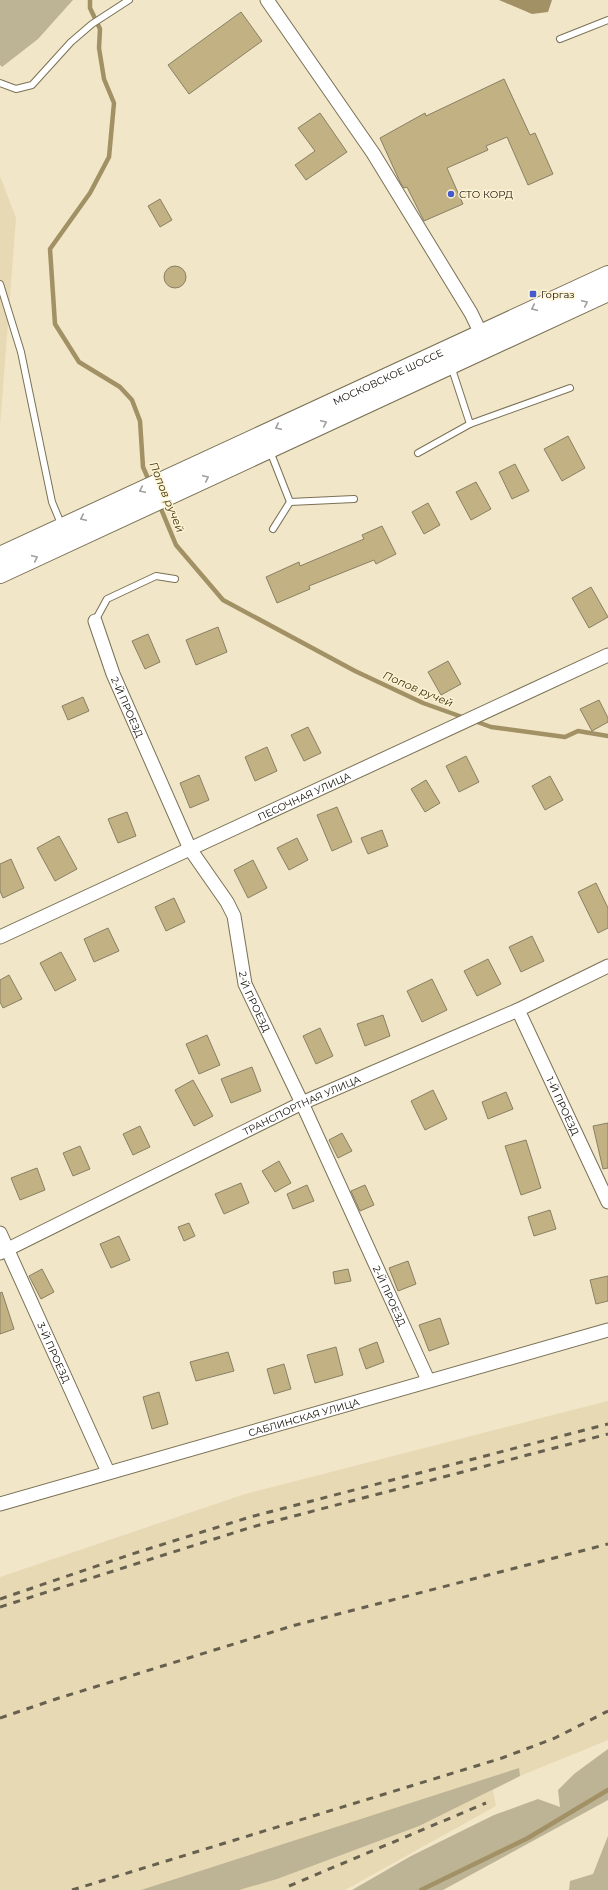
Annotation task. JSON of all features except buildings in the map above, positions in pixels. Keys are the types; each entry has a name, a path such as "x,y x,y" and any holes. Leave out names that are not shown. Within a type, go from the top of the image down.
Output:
{"main road":[{"name":"МОСКОВСКОЕ ШОССЕ","path":"169,487 484,340 608,275"},
{"name":"МОСКОВСКОЕ ШОССЕ","path":"169,487 269,449 451,364 484,340 608,292"},
{"path":"0,574 122,509 169,487"},
{"path":"0,556 62,527 122,509"}],"street":[{"path":"267,0 373,153 471,313 484,340"},
{"name":"2-Й ПРОЕЗД","path":"95,621 113,674 190,849 227,902 234,916 245,984 302,1103 428,1380"},
{"name":"ПЕСОЧНАЯ УЛИЦА","path":"0,937 608,655"},
{"name":"ТРАНСПОРТНАЯ УЛИЦА","path":"4,1251 302,1103 518,1010 608,966"},
{"name":"1-Й ПРОЕЗД","path":"518,1010 608,1202"},
{"name":"3-Й ПРОЕЗД","path":"0,1233 4,1251 108,1472"},
{"name":"САБЛИНСКАЯ УЛИЦА","path":"0,1504 428,1380 608,1330"}],"lane":[{"path":"0,83 16,89 32,85 71,42 92,24 129,0"},
{"path":"560,40 608,20"},
{"path":"0,284 21,352 52,502 62,527"},
{"path":"451,364 470,424"},
{"path":"418,453 470,424 570,388"},
{"path":"269,449 290,502"},
{"path":"290,502 354,499"},
{"path":"274,529 290,502"},
{"path":"95,621 108,599 156,576 175,579"}],"shaded area":[{"path":"0,0 73,0 38,39 2,67 0,65"},
{"path":"499,0 552,0 548,12 532,14"},
{"path":"0,176 16,218 0,427"},
{"path":"608,1401 608,1740 520,1776 493,1790 496,1806 345,1890 0,1890 0,1577 245,1494"},
{"path":"608,1749 608,1800 443,1890 352,1890 411,1856 494,1815 538,1799 560,1807 558,1790 574,1774"},
{"path":"519,1768 520,1776 419,1826 277,1879 239,1890 141,1890"},
{"path":"608,1836 608,1890 569,1890 570,1881 593,1874"}],"waterway":[{"name":"Попов ручей","path":"90,0 90,8 100,29 99,48 104,79 114,103 109,157 90,193 50,249 55,324 79,362 120,387 132,400 140,421 143,467 150,483"},
{"name":"Попов ручей","path":"159,504 176,545 223,600 355,671 423,703 465,718"},
{"name":"Попов ручей","path":"472,720 491,727 565,737 578,731 608,736"},
{"path":"421,1890 528,1838 608,1790"}],"railway":[{"path":"0,1599 132,1554 250,1517 608,1424"},
{"path":"0,1607 252,1527 608,1434"},
{"path":"0,1718 59,1698 292,1626 608,1544"},
{"path":"72,1890 502,1758 555,1738 608,1711"},
{"path":"289,1886 486,1803"}],"place":[{"name":"СТО КОРД","path":"451,194"},
{"name":"Горгаз","path":"533,294"}]}
